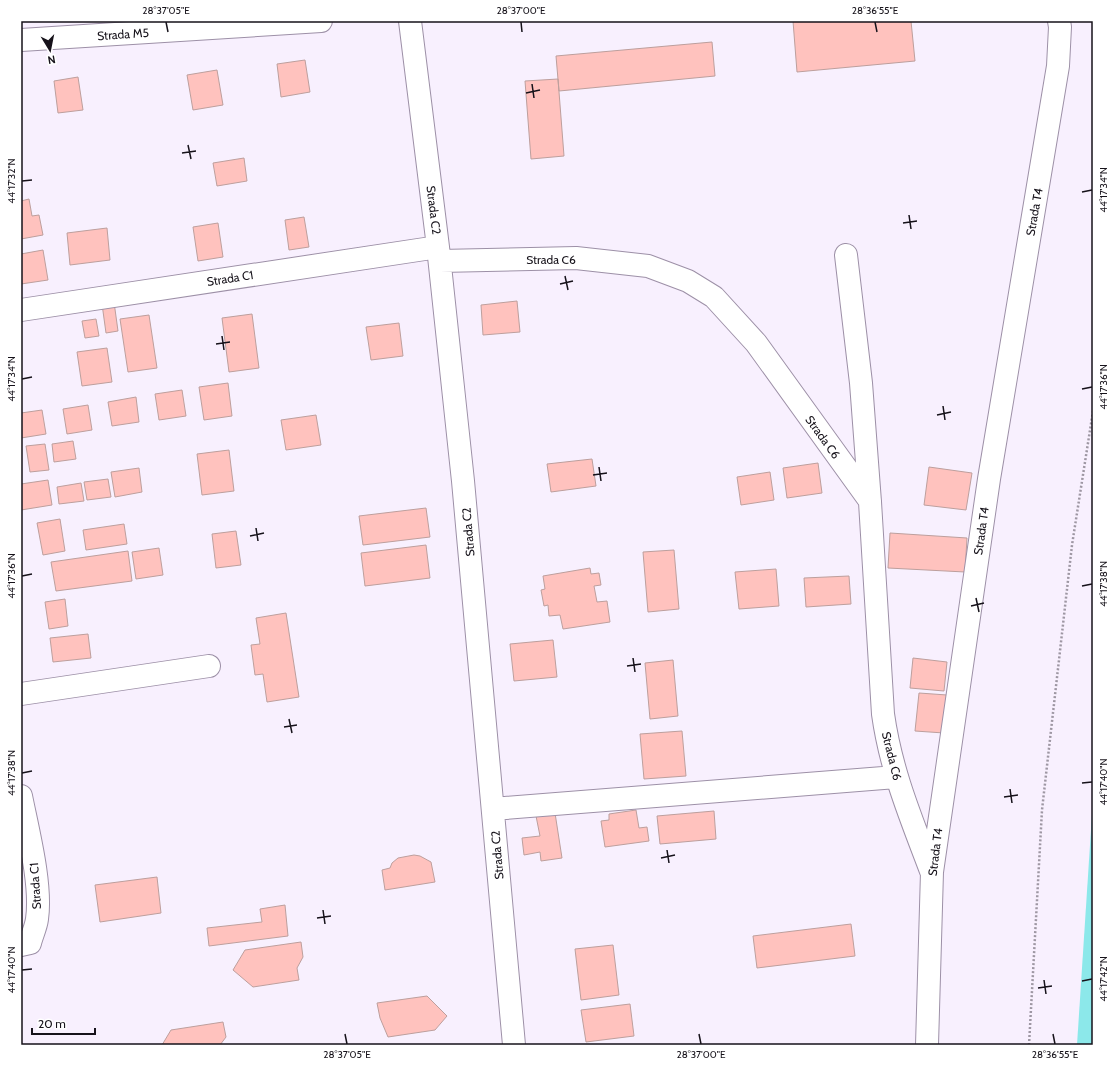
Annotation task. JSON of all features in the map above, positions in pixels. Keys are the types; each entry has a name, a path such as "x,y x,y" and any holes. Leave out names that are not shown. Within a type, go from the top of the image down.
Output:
{"street":[{"name":"Strada M5","path":"21,40 312,21"},
{"name":"Strada C2","path":"410,21 439,254 463,481 514,1045"},
{"name":"Strada T4","path":"927,1045 932,872 989,479 1058,66 1059,21"},
{"name":"Strada C1","path":"21,310 439,254"},
{"name":"Strada C6","path":"439,254 576,258 648,266 688,281 714,296 756,343 870,502 882,714 887,747 896,777 932,872"},
{"path":"846,255 861,383 870,502"},
{"path":"21,694 209,666"},
{"path":"493,809 896,777"},
{"name":"Strada C1","path":"21,796 33,855 38,899 37,919 30,943 21,945"}],"path":[{"path":"1029,1045 1042,810 1072,545 1093,411"}],"water":[{"path":"1093,799 1093,1045 1077,1045"}],"building":[{"path":"793,21 911,21 915,61 797,72"},
{"path":"712,42 715,76 559,91 556,56"},
{"path":"305,60 310,92 281,97 277,64"},
{"path":"217,70 223,105 193,110 187,75"},
{"path":"78,77 83,110 58,113 54,81"},
{"path":"558,79 564,156 531,159 525,81"},
{"path":"244,158 247,181 217,186 213,163"},
{"path":"29,199 32,216 39,215 43,235 21,239 21,201"},
{"path":"304,217 309,247 289,250 285,220"},
{"path":"218,223 223,257 198,261 193,227"},
{"path":"107,228 110,260 70,265 67,233"},
{"path":"43,250 48,280 21,284 21,254"},
{"path":"517,301 520,332 483,335 481,305"},
{"path":"114,302 118,331 106,333 102,304"},
{"path":"252,314 259,368 229,372 222,318"},
{"path":"149,315 157,368 128,372 120,319"},
{"path":"96,319 99,336 85,338 82,321"},
{"path":"399,323 403,356 371,360 366,327"},
{"path":"107,348 112,382 82,386 77,352"},
{"path":"228,383 232,416 204,420 199,387"},
{"path":"182,390 186,416 159,420 155,394"},
{"path":"136,397 139,422 112,426 108,402"},
{"path":"88,405 92,430 67,434 63,409"},
{"path":"42,410 46,434 21,438 21,413"},
{"path":"316,415 321,445 286,450 281,420"},
{"path":"73,441 76,459 54,462 52,444"},
{"path":"45,444 49,470 30,472 26,446"},
{"path":"229,450 234,491 202,495 197,454"},
{"path":"592,459 596,486 551,492 547,464"},
{"path":"818,463 822,493 787,498 783,468"},
{"path":"929,467 972,473 966,510 924,505"},
{"path":"139,468 142,492 115,497 111,472"},
{"path":"770,472 774,500 741,505 737,477"},
{"path":"108,479 111,497 87,500 84,482"},
{"path":"48,480 52,505 21,510 21,484"},
{"path":"81,483 84,501 59,504 57,487"},
{"path":"426,508 430,537 363,545 359,516"},
{"path":"60,519 65,551 43,555 37,523"},
{"path":"124,524 127,544 86,550 83,530"},
{"path":"236,531 241,565 216,568 212,534"},
{"path":"890,533 967,538 965,572 888,568"},
{"path":"426,545 430,578 365,586 361,553"},
{"path":"159,548 163,575 136,579 132,552"},
{"path":"674,550 679,609 648,612 643,552"},
{"path":"128,551 132,581 56,591 51,562"},
{"path":"590,568 591,574 599,573 601,585 594,586 597,602 607,601 610,622 563,629 560,615 549,616 548,605 544,606 541,590 545,589 543,576"},
{"path":"776,569 779,606 739,609 735,572"},
{"path":"849,576 851,604 806,607 804,578"},
{"path":"65,599 68,626 49,629 45,602"},
{"path":"286,613 299,697 267,702 263,674 255,675 251,645 260,644 256,618"},
{"path":"88,634 91,658 53,662 50,638"},
{"path":"553,640 557,677 514,681 510,644"},
{"path":"913,658 947,662 944,691 910,688"},
{"path":"673,660 678,716 650,719 645,663"},
{"path":"919,693 947,695 944,733 915,731"},
{"path":"682,731 686,776 644,779 640,734"},
{"path":"636,810 639,828 647,827 649,841 605,847 601,821 609,820 609,814"},
{"path":"714,811 716,839 660,844 657,816"},
{"path":"555,813 562,858 541,861 540,852 524,855 522,838 540,836 536,816"},
{"path":"414,855 420,856 431,862 435,882 385,890 382,870 390,868 392,863 398,858"},
{"path":"157,877 161,913 100,922 95,885"},
{"path":"285,905 288,936 209,946 207,928 262,922 260,909"},
{"path":"851,924 855,956 757,968 753,936"},
{"path":"301,942 303,957 297,968 299,980 253,987 233,970 245,950"},
{"path":"613,945 619,995 581,1000 575,949"},
{"path":"427,996 447,1016 435,1030 388,1037 380,1018 377,1003"},
{"path":"630,1004 634,1036 586,1042 581,1010"},
{"path":"223,1022 226,1037 220,1045 162,1045 171,1030"}]}
